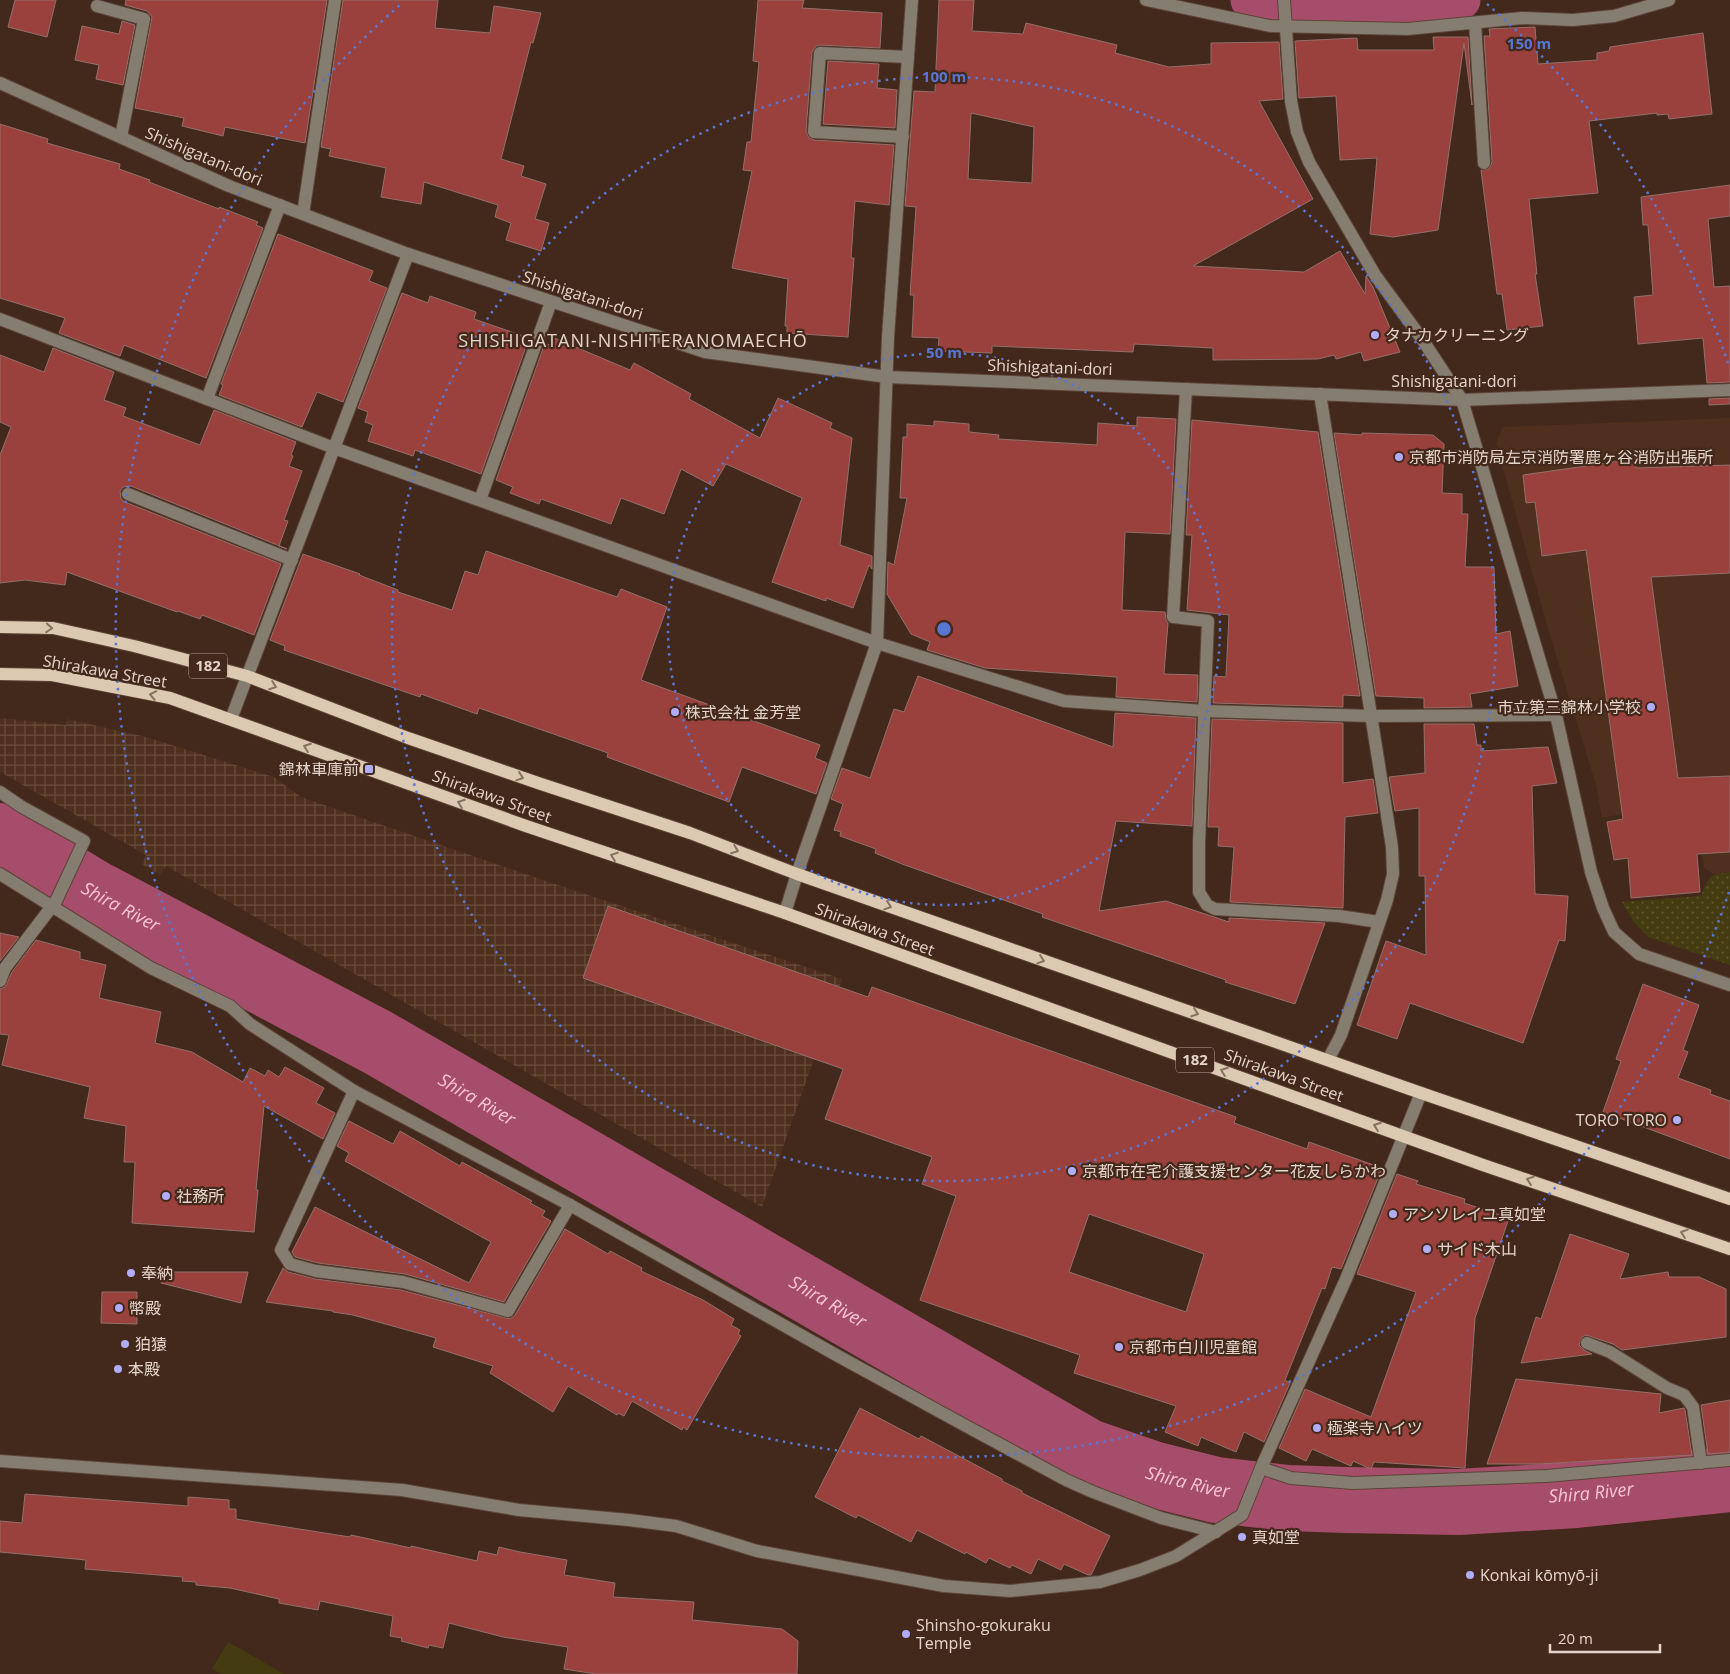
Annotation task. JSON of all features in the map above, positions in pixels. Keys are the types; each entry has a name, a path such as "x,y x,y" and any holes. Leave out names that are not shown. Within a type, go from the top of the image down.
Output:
{"main road":[{"name":"Shirakawa Street","path":"0,627 52,628 134,646 247,676 408,738 690,833 797,874 1421,1094 1730,1199"},
{"name":"Shirakawa Street","path":"0,674 52,676 170,698 526,826 785,913 1483,1164 1730,1249"}],"street":[{"path":"302,214 335,0"},
{"path":"785,913 877,643 888,337 912,0"},
{"path":"1146,0 1270,26 1285,22 1407,29 1522,18 1573,20 1614,16 1669,0"},
{"path":"1284,0 1291,101 1297,132 1309,162 1375,276 1422,339 1462,400 1556,716 1591,872 1603,908 1614,932 1638,954 1730,985"},
{"path":"97,6 144,19 121,137"},
{"path":"1475,23 1484,163"},
{"path":"903,137 814,132 820,53 908,57"},
{"name":"Shishigatani-dori","path":"0,83 229,186 280,206 408,254 706,352 887,377 1462,400 1730,390"},
{"path":"207,399 280,206"},
{"path":"231,719 408,254"},
{"path":"480,500 551,302"},
{"path":"0,319 334,448 877,643 1064,701 1205,711 1372,716 1556,716"},
{"path":"1186,389 1173,618 1208,621 1199,892 1207,905 1216,909 1339,916 1379,922"},
{"path":"1320,394 1372,716 1392,848 1393,874 1341,1035 1328,1060"},
{"path":"128,494 292,560"},
{"path":"0,792 22,807 84,841 54,904 3,967 0,981"},
{"path":"0,874 54,904 151,968 230,1006 250,1024 354,1091 570,1205 838,1356 1066,1480 1161,1518 1216,1532"},
{"path":"354,1091 281,1250 290,1264 316,1271 403,1282 508,1312 570,1205"},
{"path":"0,1461 402,1490 519,1510 676,1526 757,1551 944,1586 1010,1591 1100,1582 1176,1556 1242,1515 1261,1468 1346,1279 1421,1094"},
{"path":"1587,1343 1610,1352 1667,1388 1684,1395 1693,1408 1701,1463"},
{"path":"1261,1468 1291,1478 1353,1483 1546,1476 1730,1460"}],"shaded area":[{"name":"市立第三錦林小学校","path":"1730,418 1730,872 1713,874 1704,868 1696,822 1682,802 1602,818 1596,785 1548,629 1496,443 1503,427"},
{"path":"0,718 66,725 67,719 146,737 274,777 301,797 842,979 762,1207 166,866 160,875 142,864 146,855 0,772"},
{"path":"1730,872 1730,965 1648,937 1633,921 1622,902 1701,896 1710,878 1717,874"},
{"path":"228,1642 284,1674 222,1674 212,1669"}],"building":[{"path":"15,0 56,0 47,37 8,27"},
{"path":"126,0 327,0 305,143 225,127 223,136 182,126 184,118 135,108 152,17 147,11 125,5"},
{"path":"343,0 438,0 435,28 490,33 494,6 541,13 533,43 531,42 501,159 524,166 521,176 546,184 535,219 549,223 541,251 506,240 511,223 495,217 498,205 424,182 421,204 381,197 386,168 329,156 331,149 321,147"},
{"path":"758,0 804,0 802,8 882,13 880,48 820,45 816,46 812,52 806,131 809,138 814,140 894,145 889,205 855,201 851,258 854,258 848,337 787,333 787,326 785,326 788,279 732,268 752,171 743,170 747,142 751,142 759,62 753,61"},
{"path":"939,0 974,0 972,31 1023,34 1026,23 1117,45 1115,53 1169,67 1211,64 1211,43 1279,42 1283,99 1259,101 1313,199 1193,266 1304,272 1340,251 1365,294 1366,276 1373,287 1400,352 1364,361 1361,352 1336,359 1334,355 1318,359 1213,360 1213,348 1134,344 1133,352 992,346 992,353 938,351 939,338 912,337 914,295 910,295 916,207 905,206 914,91 935,92","holes":["971,113 1034,127 1032,183 968,179"]},
{"path":"122,21 135,25 123,85 96,79 99,65 75,60 82,26 119,34"},
{"path":"1535,27 1538,64 1597,60 1597,53 1609,51 1610,47 1703,33 1712,114 1669,119 1668,114 1657,115 1657,113 1589,121 1598,193 1529,199 1537,274 1535,274 1543,326 1507,330 1502,294 1497,294 1481,170 1489,169 1492,162 1484,36 1490,36 1489,29"},
{"path":"1433,37 1468,37 1472,105 1464,43 1438,230 1393,237 1370,234 1377,158 1340,160 1336,96 1299,98 1295,41 1357,38 1358,50 1434,50"},
{"path":"828,61 879,64 877,88 897,90 895,128 823,124"},
{"path":"0,124 48,139 47,143 120,164 119,169 219,209 219,207 258,222 256,225 263,228 206,378 124,345 120,356 59,333 65,318 0,298"},
{"path":"1730,185 1730,216 1708,219 1714,287 1730,286 1730,382 1707,383 1703,338 1638,344 1634,297 1653,295 1648,225 1643,225 1641,197"},
{"path":"278,234 373,271 369,281 387,288 343,402 317,392 302,427 219,395 223,385 221,384"},
{"path":"402,293 428,303 430,296 476,312 474,319 529,338 481,474 415,450 413,456 368,441 373,425 365,422 368,412 358,408"},
{"path":"552,337 630,370 634,363 691,394 689,399 760,438 778,398 832,423 830,428 852,438 840,545 872,556 872,569 869,565 853,608 826,598 826,601 772,582 802,498 726,464 713,486 681,469 664,514 621,498 611,524 541,499 539,504 510,493 513,487 496,480 545,343 549,345"},
{"path":"53,348 114,372 104,400 126,408 123,416 200,445 214,410 296,442 289,466 302,471 284,520 288,521 279,546 131,486 123,487 120,491 121,499 125,502 281,564 254,635 202,615 200,619 177,612 67,572 65,585 25,580 0,583 0,455 11,427 0,422 0,355 44,372"},
{"path":"1730,398 1730,404 1709,405 1709,399"},
{"path":"1137,417 1176,419 1170,534 1125,532 1122,610 1165,612 1168,623 1164,674 1198,675 1197,702 1116,697 1117,677 985,668 927,650 930,642 911,634 887,594 888,562 894,565 907,498 900,498 903,437 907,437 907,424 934,426 934,421 969,424 969,432 999,435 998,439 1097,445 1098,423 1137,426"},
{"path":"1192,420 1318,432 1360,696 1343,695 1343,707 1213,703 1214,676 1226,677 1229,615 1187,610 1192,535 1186,535"},
{"path":"1334,433 1433,435 1444,444 1442,493 1462,494 1462,514 1468,514 1465,567 1494,567 1496,634 1510,631 1518,686 1470,694 1472,707 1424,708 1424,698 1376,696"},
{"path":"1635,459 1636,468 1730,465 1730,573 1651,577 1678,778 1730,776 1730,852 1697,854 1700,892 1631,898 1628,858 1614,860 1607,822 1623,819 1586,550 1542,556 1535,502 1526,503 1523,475"},
{"path":"486,551 617,597 621,589 667,607 641,680 820,745 815,758 827,763 816,794 742,767 729,802 607,757 608,753 479,708 477,714 421,694 420,697 284,650 285,646 270,640 303,554 360,574 398,590 398,592 452,610 465,571 478,575"},
{"path":"918,676 1113,747 1115,713 1196,718 1192,826 1116,821 1099,911 1166,901 1229,922 1229,918 1325,923 1295,1004 1225,982 1226,980 1042,917 1043,914 902,864 875,853 876,849 840,836 841,832 834,830 843,804 831,799 842,768 870,778 894,709 904,712"},
{"path":"1212,719 1343,723 1343,783 1373,779 1378,813 1345,817 1343,908 1230,902 1234,847 1218,846 1219,827 1208,827"},
{"path":"1424,724 1474,724 1477,745 1481,745 1481,751 1548,747 1557,783 1532,786 1535,894 1568,896 1565,941 1559,940 1523,1043 1410,1003 1397,1039 1357,1025 1386,941 1426,955 1425,876 1419,876 1419,808 1395,811 1389,777 1425,773"},
{"path":"608,906 868,997 872,987 1236,1117 1234,1123 1307,1149 1309,1142 1382,1168 1341,1269 1332,1267 1325,1289 1322,1288 1285,1380 1290,1383 1264,1442 1244,1432 1236,1452 1201,1437 1198,1446 1165,1432 1176,1406 1074,1373 1080,1355 920,1300 956,1196 922,1184 932,1157 825,1119 843,1069 583,978","holes":["1089,1214 1204,1254 1186,1312 1069,1272"]},
{"path":"0,933 19,937 0,961"},
{"path":"36,940 80,952 80,959 106,965 99,998 161,1012 155,1043 192,1052 243,1082 250,1068 265,1076 268,1070 279,1077 285,1067 324,1088 316,1103 335,1113 323,1139 264,1106 254,1232 132,1223 135,1162 124,1162 126,1126 84,1118 90,1087 2,1065 9,1035 0,1034 0,989 5,987 12,972"},
{"path":"1643,984 1699,1005 1683,1050 1688,1052 1678,1078 1711,1090 1710,1094 1730,1101 1730,1159 1603,1112 1621,1061 1616,1059"},
{"path":"349,1121 393,1144 400,1131 460,1166 462,1162 532,1201 530,1203 545,1211 542,1216 551,1221 504,1302 405,1274 318,1263 295,1257 292,1252 315,1207 469,1283 491,1242 345,1161 349,1153 337,1146"},
{"path":"1397,1174 1418,1181 1416,1184 1465,1199 1464,1203 1509,1218 1475,1318 1465,1468 1374,1462 1371,1469 1353,1461 1351,1466 1312,1449 1306,1461 1279,1448 1305,1389 1371,1417 1416,1292 1357,1274"},
{"path":"565,1229 608,1254 610,1251 642,1268 641,1271 703,1300 734,1319 731,1325 740,1330 738,1334 741,1336 687,1430 683,1427 682,1430 632,1401 624,1416 618,1413 617,1415 568,1386 553,1412 490,1373 493,1366 433,1347 436,1338 353,1315 266,1302 283,1268 288,1272 315,1279 401,1290 510,1319 515,1315"},
{"path":"1570,1234 1629,1254 1620,1279 1668,1272 1669,1277 1699,1277 1726,1289 1726,1337 1622,1350 1613,1344 1586,1335 1582,1337 1579,1345 1592,1354 1521,1363 1536,1317 1541,1319"},
{"path":"162,1272 248,1272 241,1303 161,1283"},
{"name":"幣殿","path":"102,1292 137,1292 137,1324 101,1323"},
{"path":"1516,1379 1661,1394 1659,1413 1684,1408 1692,1455 1539,1464 1487,1464"},
{"path":"1730,1400 1730,1452 1708,1454 1701,1405"},
{"path":"860,1408 919,1439 921,1436 1002,1479 1002,1481 1022,1491 1022,1493 1110,1536 1091,1575 1064,1564 1061,1570 1038,1559 1031,1574 1012,1565 1010,1568 989,1558 986,1563 917,1530 911,1542 858,1515 856,1518 815,1497"},
{"path":"25,1494 188,1506 188,1497 229,1500 229,1509 236,1509 236,1519 350,1537 351,1535 477,1561 479,1551 497,1555 499,1547 567,1560 564,1575 615,1583 613,1597 694,1602 692,1620 782,1629 798,1641 797,1674 596,1674 564,1669 568,1647 503,1637 449,1623 443,1648 429,1645 428,1648 401,1641 402,1638 390,1636 393,1616 320,1601 318,1610 279,1603 279,1599 230,1588 196,1585 196,1582 182,1581 183,1577 85,1569 86,1560 0,1552 0,1521 22,1523"}],"waterway":[{"path":"1250,0 1323,8 1406,7 1461,0"},
{"name":"Shira River","path":"0,836 92,892 377,1042 1088,1452 1152,1474 1216,1490 1288,1498 1458,1502 1576,1495 1730,1479"}],"place":[{"name":"タナカクリーニング","path":"1375,335"},
{"name":"京都市消防局左京消防署鹿ヶ谷消防出張所","path":"1399,457"},
{"name":"市立第三錦林小学校","path":"1651,707"},
{"name":"株式会社 金芳堂","path":"675,712"},
{"name":"錦林車庫前","path":"369,769"},
{"name":"TORO TORO","path":"1677,1120"},
{"name":"京都市在宅介護支援センター花友しらかわ","path":"1072,1171"},
{"name":"社務所","path":"166,1196"},
{"name":"アンソレイユ真如堂","path":"1393,1214"},
{"name":"サイド木山","path":"1427,1249"},
{"name":"奉納","path":"131,1273"},
{"name":"幣殿","path":"119,1308"},
{"name":"狛猿","path":"125,1344"},
{"name":"京都市白川児童館","path":"1119,1347"},
{"name":"本殿","path":"118,1369"},
{"name":"極楽寺ハイツ","path":"1317,1428"},
{"name":"真如堂","path":"1242,1537"},
{"name":"Konkai kōmyō-ji","path":"1470,1575"},
{"name":"Shinsho-gokuraku Temple","path":"906,1634"}],"district":[{"name":"SHISHIGATANI-NISHITERANOMAECHŌ","path":"633,341"}]}
